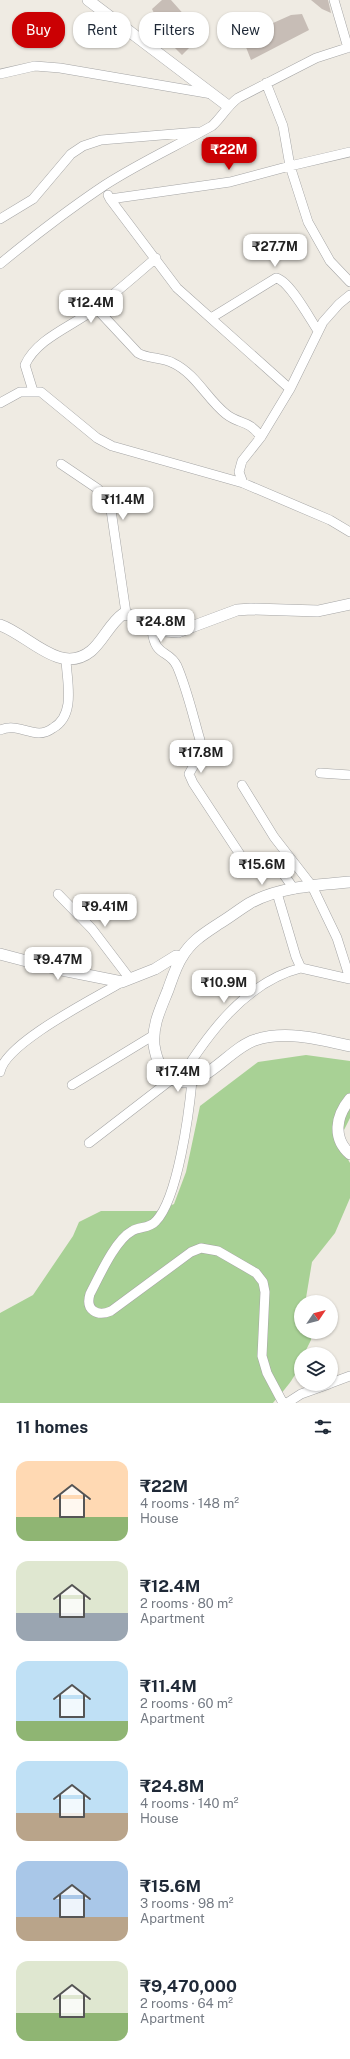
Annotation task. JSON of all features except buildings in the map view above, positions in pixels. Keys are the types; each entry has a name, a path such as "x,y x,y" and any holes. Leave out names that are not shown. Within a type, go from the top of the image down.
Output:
{"street":[{"path":"88,0 228,106"},
{"path":"0,264 55,220 102,187 145,161 200,132 219,119 228,106 238,98 316,58 349,47 334,0"},
{"path":"0,74 35,66 60,68 214,95"},
{"path":"266,83 282,126 290,166 308,222 330,261 350,282"},
{"path":"0,219 33,199 71,154 83,146 101,140 200,132"},
{"path":"110,199 230,182 350,152"},
{"path":"102,187 177,288 290,389"},
{"path":"33,391 25,365 29,356 39,346 96,308 156,258"},
{"path":"211,318 276,278 284,281 289,287 318,331"},
{"path":"242,483 239,472 242,461 261,437 290,389 318,331 339,304 350,295"},
{"path":"96,308 138,354 160,358 173,363 186,371 226,414 250,424 261,437"},
{"path":"0,403 20,392 41,392 98,438 112,446 242,483 330,520 350,532"},
{"path":"61,464 98,489 110,503 126,613"},
{"path":"0,625 9,628 51,654 66,660 78,658 90,652 120,616 126,613 134,616 152,630 178,632 237,610 318,611 350,604"},
{"path":"152,630 153,642 156,647 176,665 200,740 202,752 200,759 189,774 193,784 241,856 246,861 252,862 267,857 272,858 294,890"},
{"path":"0,730 13,727 40,733 49,731 58,725 65,717 68,705 66,660"},
{"path":"320,773 350,775"},
{"path":"242,785 274,837 312,886 337,938 350,979"},
{"path":"350,882 312,886 277,893 251,903 193,942 182,957 158,1015 154,1035 155,1053 166,1074 175,1080 192,1081 209,1071 245,1044 264,1038 292,1035 350,1046"},
{"path":"277,893 296,958 301,968"},
{"path":"58,894 92,929 126,981"},
{"path":"0,954 57,969 126,981"},
{"path":"0,1068 11,1052 30,1037 126,981 155,969 176,956 182,957"},
{"path":"89,1143 175,1080 198,1048 236,1007 261,985 286,971 301,968 350,979"},
{"path":"72,1085 154,1035"},
{"path":"192,1081 189,1115 181,1156 164,1211 151,1225 146,1228 132,1230 122,1239 90,1294 88,1301 89,1307 97,1314 104,1314 111,1311 191,1252 201,1248 218,1251 256,1273 263,1282 265,1292 262,1356 267,1373 283,1403"},
{"path":"350,1099 338,1116 338,1125 342,1143 350,1154"},
{"path":"338,1381 350,1376"},
{"path":"287,1403 301,1394 310,1391"}],"green space":[{"path":"306,1055 350,1061 350,1118 342,1134 342,1149 350,1163 350,1198 335,1233 312,1262 306,1295 294,1295 294,1339 311,1339 308,1347 294,1347 294,1376 287,1386 273,1403 0,1403 0,1313 33,1295 73,1236 79,1222 101,1211 158,1211 174,1204 186,1172 200,1106 258,1062"}]}
